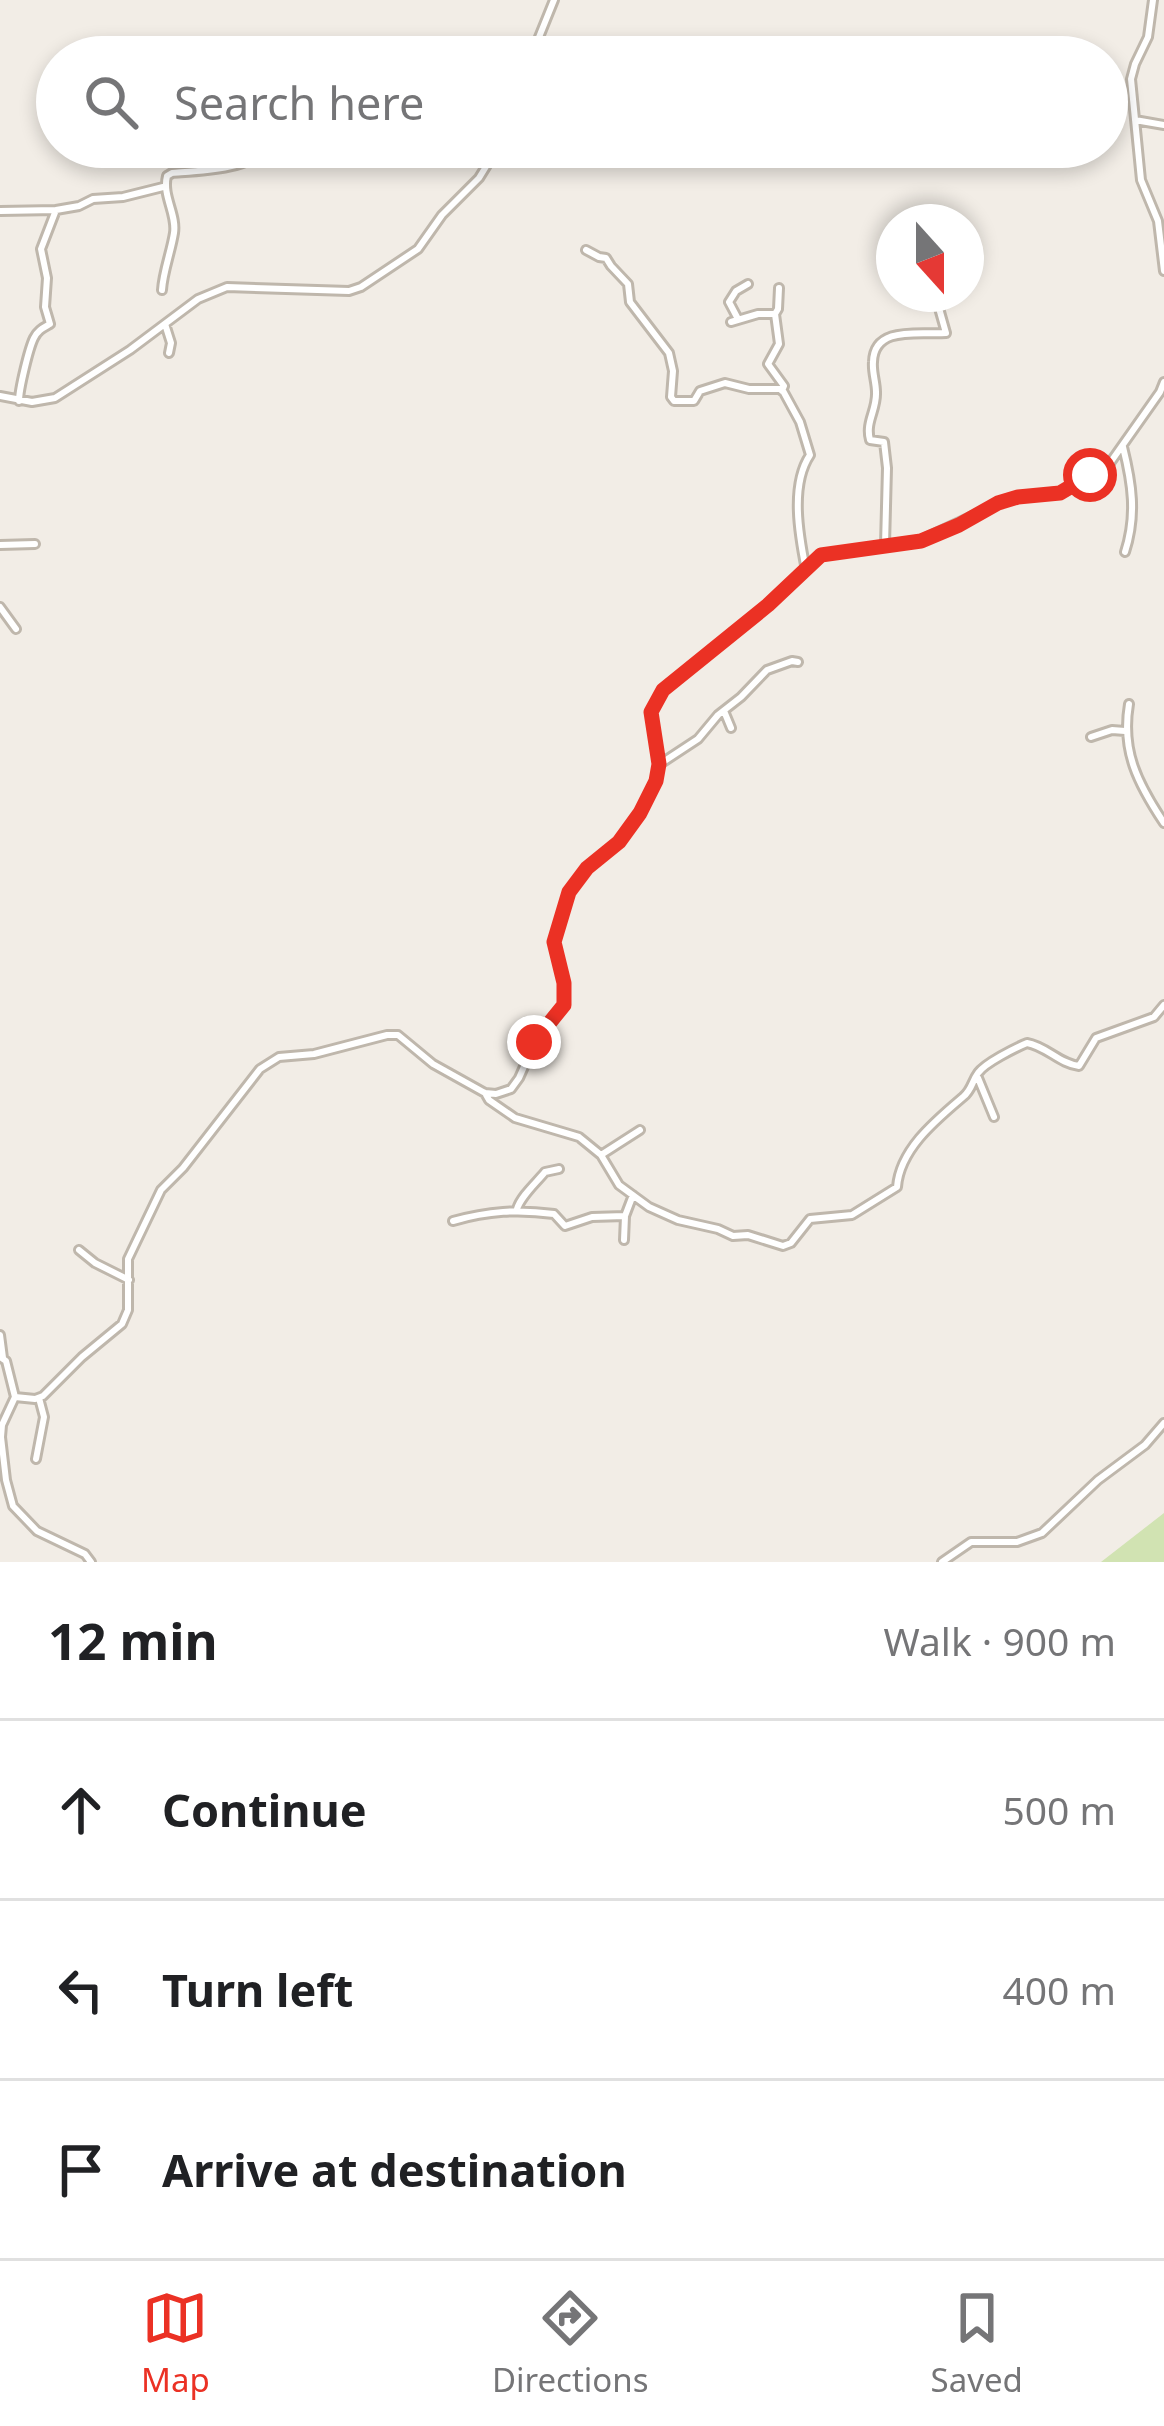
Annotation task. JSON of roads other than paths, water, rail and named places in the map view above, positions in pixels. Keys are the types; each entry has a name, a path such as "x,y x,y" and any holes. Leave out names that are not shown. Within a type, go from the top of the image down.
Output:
{"street":[{"path":"539,36 554,0"},
{"path":"1153,0 1148,37 1131,76 1142,180 1162,236 1164,271"},
{"path":"1136,120 1164,125"},
{"path":"162,290 174,232 164,187 167,176 208,168"},
{"path":"0,396 40,402 55,398 198,299 226,287 349,291 362,287 418,249 442,214 486,168"},
{"path":"0,211 56,210 164,187"},
{"path":"19,401 33,340 50,324 41,248 56,210"},
{"path":"586,250 606,258 624,278 629,302 662,340 672,359 674,401 694,401 700,391 724,382 782,391 800,422 811,455 802,468 796,509 806,570"},
{"path":"748,284 729,302 735,321 775,314"},
{"path":"778,288 779,344 768,364 784,386 782,391"},
{"path":"885,545 884,442 870,440 867,432 877,389 872,361 875,347 900,334 946,333 940,312"},
{"path":"165,325 172,343 169,353"},
{"path":"15,1397 39,1398 122,1324 128,1310 130,1254 160,1190 270,1060 398,1035 433,1064 485,1093 502,1093 515,1085 538,1035 564,1005 554,942 569,892 587,868 619,842 656,781 659,764 651,712 656,698 671,683 826,553 930,538 1011,498 1066,491 1110,463 1164,382"},
{"path":"1123,447 1133,509 1125,552"},
{"path":"0,545 35,544"},
{"path":"0,608 16,629"},
{"path":"659,764 698,739 767,670 798,662"},
{"path":"1129,704 1125,739 1164,823"},
{"path":"724,711 731,728"},
{"path":"1091,737 1125,731"},
{"path":"485,1093 515,1118 573,1135 601,1155 619,1185 650,1207 734,1236 748,1234 788,1245 810,1219 852,1215 897,1186 909,1152 945,1110 968,1092 986,1066 1027,1042 1078,1066 1096,1038 1154,1017 1164,1005"},
{"path":"976,1075 994,1117"},
{"path":"601,1155 640,1130"},
{"path":"517,1209 520,1199 545,1172 559,1168"},
{"path":"624,1240 625,1216 633,1196"},
{"path":"453,1221 517,1209 554,1214 565,1226 592,1217 625,1216"},
{"path":"79,1250 129,1280"},
{"path":"0,1335 15,1397 1,1437 13,1506 37,1531 85,1554 91,1562"},
{"path":"36,1459 44,1417 39,1398"},
{"path":"942,1562 971,1542 1017,1542 1042,1533 1098,1480 1145,1445 1164,1423"}]}
